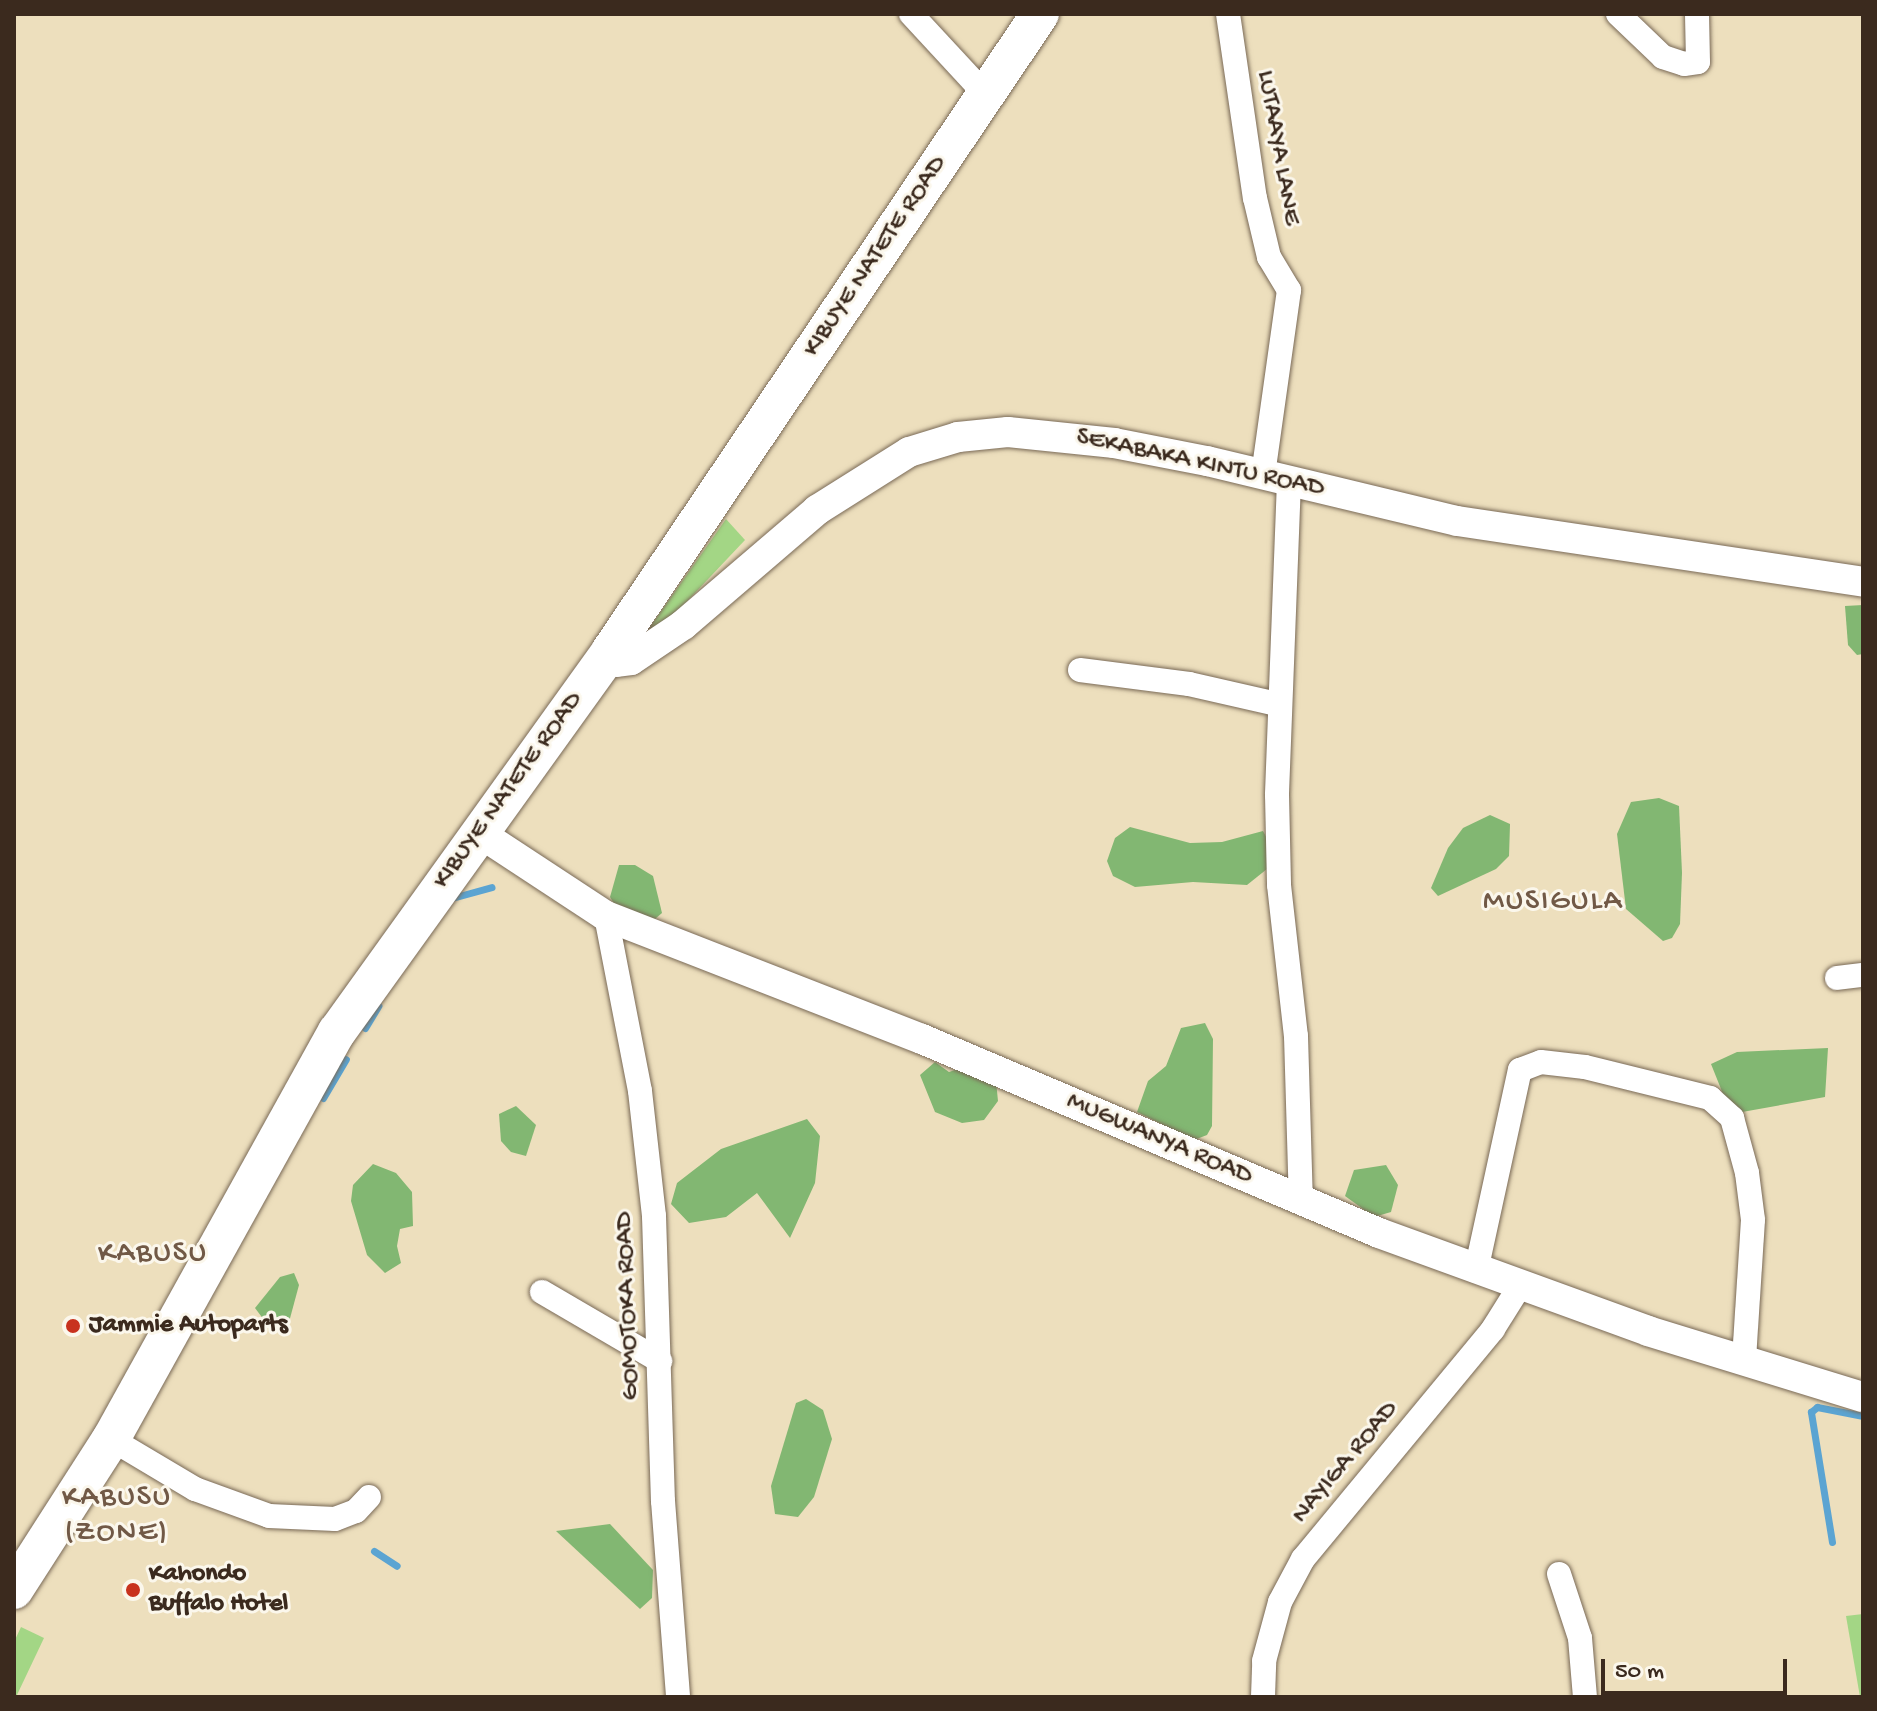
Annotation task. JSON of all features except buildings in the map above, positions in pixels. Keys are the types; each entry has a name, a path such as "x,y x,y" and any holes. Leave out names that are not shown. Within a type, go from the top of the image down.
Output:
{"main road":[{"name":"KIBUYE NATETE ROAD","path":"14,1590 111,1439 337,1032 611,650 1040,14"}],"street":[{"path":"911,14 986,95"},
{"name":"LUTAAYA LANE","path":"1228,14 1258,212 1269,257 1289,290 1276,478 1279,885 1296,1036 1301,1200"},
{"path":"1618,14 1663,57 1678,64 1698,62 1697,14"},
{"name":"SEKABAKA KINTU ROAD","path":"611,650 617,662 631,660 683,625 828,502 909,452 958,437 1008,432 1058,436 1276,478 1457,521 1863,582"},
{"path":"1080,670 1189,684 1277,704"},
{"name":"MUGWANYA ROAD","path":"478,832 606,916 922,1039 1301,1200 1476,1271 1863,1397"},
{"name":"GOMOTOKA ROAD","path":"606,916 646,1132 660,1361 663,1501 678,1697"},
{"path":"1837,978 1863,975"},
{"path":"1476,1271 1520,1070 1541,1062 1585,1067 1710,1098 1732,1118 1747,1173 1753,1220 1744,1360"},
{"name":"NAYIGA ROAD","path":"1263,1697 1264,1661 1280,1602 1303,1559 1493,1329 1520,1286"},
{"path":"542,1292 660,1361"},
{"path":"111,1439 195,1489 269,1516 335,1519 356,1511 369,1497"},
{"path":"1559,1574 1580,1638 1585,1697"}],"green space":[{"path":"726,519 745,540 660,630 643,637"},
{"path":"1863,605 1863,654 1857,655 1848,645 1845,606"},
{"path":"1659,798 1679,806 1682,873 1680,924 1672,938 1663,941 1626,909 1617,834 1631,802"},
{"path":"1490,815 1510,824 1509,856 1496,869 1438,896 1431,888 1448,848 1463,828"},
{"path":"1130,827 1190,843 1222,842 1263,831 1270,844 1267,869 1247,885 1193,882 1135,887 1113,876 1107,861 1115,838"},
{"path":"619,865 635,865 653,876 662,913 648,925 623,918 610,897"},
{"path":"1205,1023 1213,1039 1212,1126 1207,1135 1194,1140 1137,1112 1148,1081 1166,1066 1181,1028"},
{"path":"1828,1048 1825,1097 1731,1114 1711,1064 1737,1052"},
{"path":"935,1062 949,1072 979,1062 995,1071 998,1101 984,1120 962,1123 935,1112 920,1075"},
{"path":"516,1106 536,1125 526,1156 511,1152 501,1141 499,1114"},
{"path":"807,1119 820,1136 815,1183 790,1238 757,1193 726,1217 689,1223 671,1204 677,1183 721,1149"},
{"path":"373,1164 396,1173 412,1192 413,1226 400,1229 397,1246 401,1263 385,1273 367,1255 351,1201 353,1185"},
{"path":"1386,1165 1398,1185 1391,1212 1374,1217 1345,1196 1354,1170"},
{"path":"294,1273 299,1285 289,1322 270,1328 255,1308 280,1277"},
{"path":"806,1399 823,1410 832,1439 814,1497 798,1517 775,1514 771,1486 796,1403"},
{"path":"610,1524 653,1570 652,1598 640,1609 556,1531"},
{"path":"1863,1614 1863,1697 1860,1697 1846,1616"},
{"path":"21,1627 44,1638 16,1697 14,1642"}],"waterway":[{"path":"452,898 492,887"},
{"path":"365,1028 378,1006"},
{"path":"323,1098 346,1059"},
{"path":"1832,1542 1811,1412 1817,1407 1863,1416"},
{"path":"374,1551 397,1566"}],"place":[{"name":"Jammie Autoparts","path":"73,1326"},
{"name":"Kahondo Buffalo Hotel","path":"133,1590"}],"district":[{"name":"MUSIGULA","path":"1553,903"},
{"name":"KABUSU","path":"153,1255"},
{"name":"KABUSU (ZONE)","path":"117,1516"}]}
